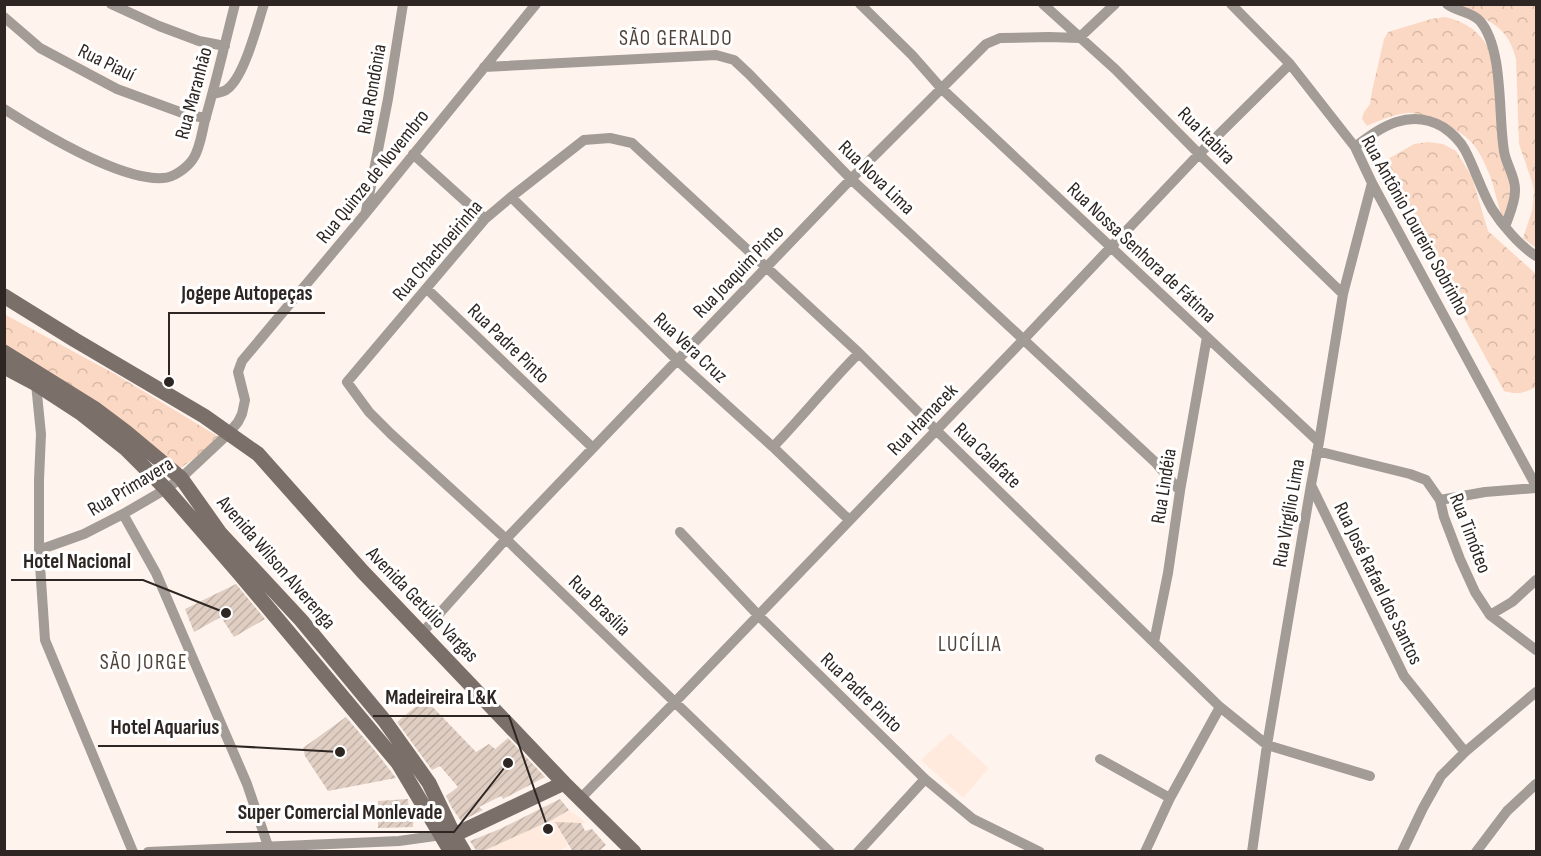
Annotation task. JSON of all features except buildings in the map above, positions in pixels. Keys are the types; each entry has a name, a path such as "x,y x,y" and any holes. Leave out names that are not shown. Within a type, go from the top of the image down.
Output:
{"main road":[{"name":"Avenida Getúlio Vargas","path":"4,296 204,416 258,454 363,572 564,783 634,852"},
{"name":"Avenida Wilson Alverenga","path":"4,352 94,408 181,478 220,533 301,620 384,720 429,783 448,835 451,852"},
{"name":"Avenida Wilson Alverenga","path":"4,367 36,384 82,414 125,448 166,489 398,763 448,835 464,852"},
{"path":"448,835 564,783"},
{"path":"448,835 458,842 458,852"}],"street":[{"path":"111,4 159,26 225,46"},
{"name":"Rua Maranhão","path":"7,112 79,153 125,172 149,178 166,178 182,169 194,158 213,94 235,4"},
{"path":"213,94 226,90 243,67 264,4"},
{"name":"Rua Rondônia","path":"365,214 388,99 403,4"},
{"name":"Rua Quinze de Novembro","path":"228,434 242,414 244,400 238,372 242,361 536,4"},
{"path":"860,4 912,55 941,88"},
{"name":"Rua Itabira","path":"1043,4 1115,69 1343,294"},
{"path":"1079,38 1115,4"},
{"name":"Rua Antônio Loureiro Sobrinho","path":"1231,4 1290,64 1355,147 1372,183 1536,487"},
{"path":"1447,4 1478,19 1490,41 1496,68 1504,153 1515,184 1515,194 1505,227"},
{"name":"Rua Piauí","path":"4,17 40,48 117,89 188,115 206,118"},
{"name":"Rua Joaquim Pinto","path":"422,633 506,539 677,360 851,179 986,44 1000,38 1079,38"},
{"name":"Rua Nova Lima","path":"484,67 716,55 734,60 851,179 1155,462 1180,491"},
{"name":"Rua Hamacek","path":"580,799 1024,339 1199,154 1290,64"},
{"name":"Rua Nossa Senhora de Fátima","path":"941,88 1207,337 1318,446"},
{"path":"1355,147 1372,134 1406,119 1427,120 1448,131 1464,149 1493,210 1505,227 1536,256"},
{"name":"Rua Chachoeirinha","path":"347,382 485,219 511,197 584,140 610,138 632,143"},
{"name":"Rua Calafate","path":"632,143 859,353 1220,707 1267,745"},
{"path":"413,154 485,219"},
{"name":"Rua Virgílio Lima","path":"1252,852 1267,745 1343,294 1372,183"},
{"name":"Rua Vera Cruz","path":"511,197 677,360 850,519"},
{"name":"Rua Padre Pinto","path":"427,289 593,448"},
{"name":"Rua Lindéia","path":"1154,642 1168,573 1207,337"},
{"path":"773,447 859,353"},
{"name":"Rua Brasília","path":"347,382 369,412 391,434 506,539 830,852"},
{"path":"36,384 41,434 39,550 45,640 133,852"},
{"name":"Rua Primavera","path":"39,550 84,534 166,489 228,434"},
{"name":"Rua Timóteo","path":"1318,446 1426,480 1440,500 1444,517 1475,592 1490,615 1536,650"},
{"name":"Rua José Rafael dos Santos","path":"1311,484 1404,676 1465,752"},
{"path":"1440,500 1485,492 1536,487"},
{"path":"123,514 156,573 247,784 268,846"},
{"name":"Rua Padre Pinto","path":"680,532 758,615 925,779 973,819 1040,852"},
{"path":"1490,615 1512,602 1536,580"},
{"path":"1402,852 1441,776 1465,752 1536,692"},
{"path":"1145,852 1170,798 1220,707"},
{"path":"1267,745 1370,776"},
{"path":"1100,759 1170,798"},
{"path":"858,852 925,779"},
{"path":"1476,852 1507,811 1536,784"},
{"name":"Avenida Getúlio Vargas","path":"613,831 620,852"},
{"path":"148,852 399,841 448,835"}],"shaded area":[{"path":"950,733 989,768 963,798 921,760"},
{"path":"569,810 587,823 576,823 561,831 568,846 559,851 481,852 552,820"}],"green space":[{"path":"1460,5 1536,5 1536,248 1523,238 1532,211 1534,192 1519,144 1516,59 1507,38 1495,25"},
{"path":"1445,17 1472,29 1482,38 1490,51 1511,196 1503,218 1492,181 1479,152 1462,134 1438,121 1413,113 1392,116 1367,126 1362,119 1370,104 1384,39 1388,32"},
{"path":"1428,142 1443,144 1456,151 1472,177 1488,231 1536,274 1536,387 1528,391 1516,393 1504,391 1386,174 1388,159 1414,144"},
{"path":"4,314 115,374 219,437 179,469 5,347"}],"place":[{"name":"Jogepe Autopeças","path":"169,382"},
{"name":"Hotel Nacional","path":"226,613"},
{"name":"Hotel Aquarius","path":"340,752"},
{"name":"Super Comercial Monlevade","path":"508,763"},
{"name":"Madeireira L&K","path":"548,829"}],"district":[{"name":"SÃO GERALDO","path":"676,38"},
{"name":"LUCÍLIA","path":"970,644"},
{"name":"SÃO JORGE","path":"144,662"}]}
